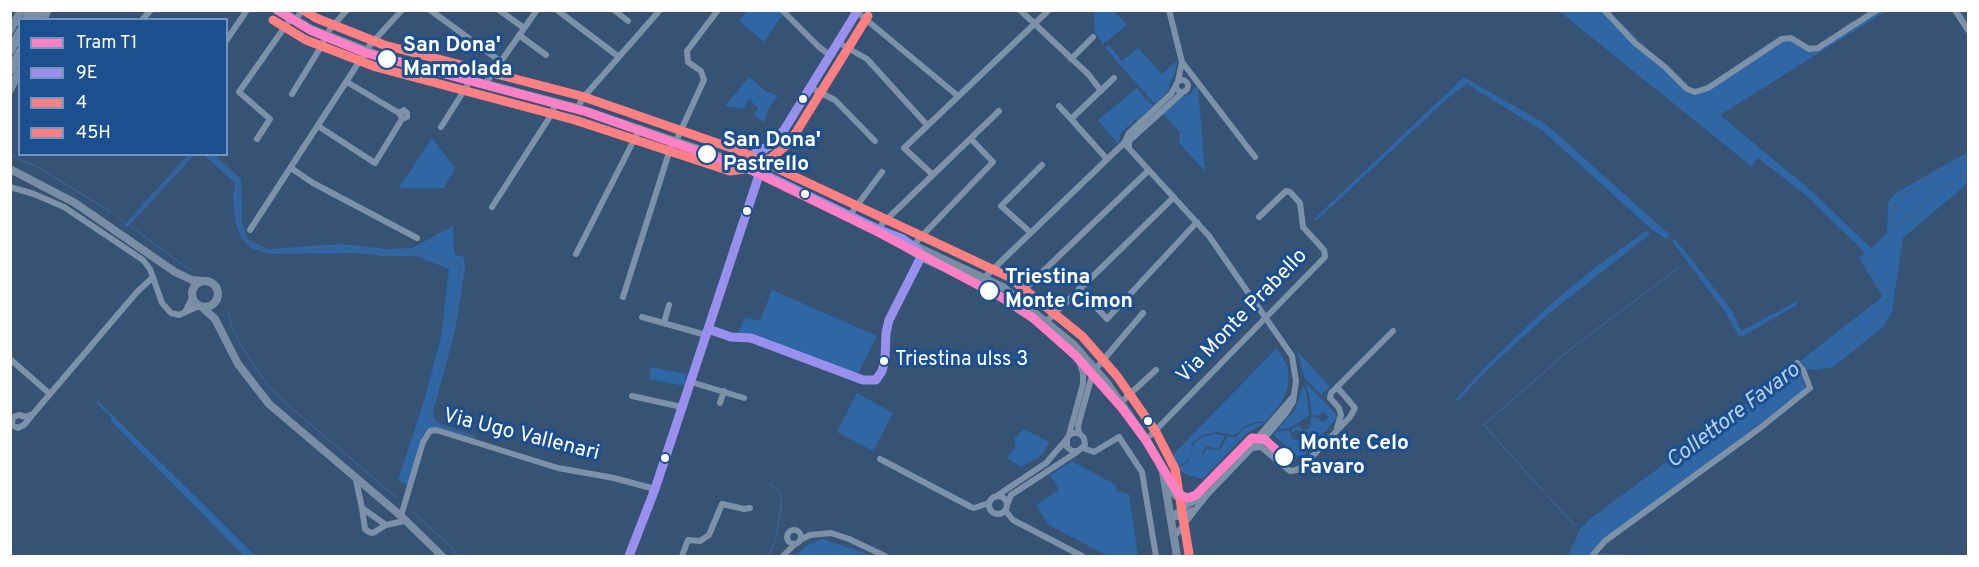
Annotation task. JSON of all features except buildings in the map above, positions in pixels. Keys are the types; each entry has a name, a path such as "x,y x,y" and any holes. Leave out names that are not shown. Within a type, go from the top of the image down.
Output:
{"main road":[{"path":"10,51 18,36"},
{"path":"10,71 18,56"}],"street":[{"path":"10,32 21,10"},
{"path":"228,37 247,10"},
{"path":"279,10 327,36 367,52 578,108 730,159 879,230 903,239 1003,287 1069,339 1093,375 1113,392 1120,404"},
{"path":"257,139 270,119 239,92 302,10"},
{"path":"292,94 330,29 347,10"},
{"path":"250,230 367,52 402,10"},
{"path":"430,10 500,61"},
{"path":"499,10 524,28"},
{"path":"484,84 537,10"},
{"path":"556,10 619,57"},
{"path":"614,10 628,21"},
{"path":"578,108 582,99 660,10"},
{"path":"623,297 675,140 704,80 701,71 688,62 687,51 718,10"},
{"path":"1020,10 1101,91"},
{"path":"933,175 904,148 1049,10"},
{"path":"1169,10 1182,62 1178,91 1185,90"},
{"path":"1604,10 1635,43 1688,89 1695,92 1708,88 1782,39 1791,38 1809,49 1818,48 1877,10"},
{"path":"1955,10 1968,30"},
{"path":"629,556 655,489 691,382 738,234 753,169 784,130 857,11 958,96"},
{"path":"787,12 819,47 831,56"},
{"path":"519,35 546,55"},
{"path":"1071,59 1093,37"},
{"path":"838,43 867,59 927,125"},
{"path":"1182,62 1255,157"},
{"path":"10,90 18,74"},
{"path":"1071,119 1114,78"},
{"path":"441,127 469,80"},
{"path":"987,275 1124,143 1129,133 1171,94 1179,83 1193,81 1199,84"},
{"path":"318,126 375,163 400,116 347,82"},
{"path":"1179,83 1188,84 1185,90"},
{"path":"1129,149 1129,141 1185,90 1199,84"},
{"path":"811,88 835,100 875,141"},
{"path":"492,207 553,112 555,102"},
{"path":"1059,106 1106,158"},
{"path":"879,230 882,224 999,111"},
{"path":"576,254 640,128"},
{"path":"915,245 993,162 971,138"},
{"path":"1124,143 1209,236 1294,360 1296,381 1294,395 1252,444 1254,447 1207,495 1182,516 1170,517"},
{"path":"730,159 740,158 769,146"},
{"path":"753,169 750,157 758,151"},
{"path":"1030,232 1001,206 1042,165"},
{"path":"291,168 314,183 417,238"},
{"path":"10,169 75,203 175,272 188,278 208,281 216,286 219,294 217,301 221,330"},
{"path":"1016,297 1149,170"},
{"path":"849,216 882,172"},
{"path":"10,187 43,197 73,212 143,260 150,269 160,300 174,315 211,306 217,301"},
{"name":"Via Monte Prabello","path":"1151,435 1325,257 1325,253 1303,227 1300,203 1290,192 1286,191 1259,217"},
{"path":"1047,321 1174,197"},
{"path":"1079,289 1107,319 1197,222"},
{"path":"879,230 921,256 1015,304 1053,334 1078,358 1137,425 1155,453 1169,488 1175,496 1186,503 1196,504"},
{"path":"642,317 731,337 751,339 779,347 863,380 876,380 882,371 885,359 889,320 921,256 919,250 903,239"},
{"path":"921,256 928,255 951,262"},
{"path":"175,272 187,285 200,307 212,315 238,364 258,392 281,416 403,519 442,556"},
{"path":"33,414 137,292 153,277"},
{"path":"183,313 190,305 194,287 202,281"},
{"path":"664,323 669,305"},
{"path":"989,504 990,509 1000,514 1011,495 1081,450 1084,438 1079,433 1078,426 1093,375 1143,313"},
{"path":"1351,414 1339,408 1329,396 1393,331"},
{"path":"1078,358 1083,373 1083,383"},
{"path":"10,359 50,394"},
{"path":"1592,556 1605,541 1760,428 1810,388 1803,370 1797,363"},
{"path":"1120,404 1156,370"},
{"path":"1093,375 1087,375 1083,383 1068,437 1069,449 1094,452 1119,437 1142,472 1156,556"},
{"path":"691,382 744,398"},
{"path":"1254,447 1263,448 1288,470 1294,471 1302,466 1346,421 1355,408 1337,387"},
{"path":"720,403 724,391"},
{"path":"632,396 682,407"},
{"path":"1337,428 1341,419 1339,408"},
{"name":"Via Ugo Vallenari","path":"403,519 423,442 430,431 436,430 558,468 614,478 655,489"},
{"path":"880,459 974,508 989,504 995,496 1046,462 1068,437 1079,433"},
{"path":"1163,471 1175,556"},
{"path":"356,480 365,529 369,532 378,532 386,525 403,519"},
{"path":"995,496 1004,498 1013,520 1082,556"},
{"path":"682,556 688,540 700,541 709,535 722,504 744,509 750,508"},
{"path":"1174,539 1196,504"},
{"path":"362,508 386,525"},
{"path":"784,555 788,533 792,530 810,535 825,533 840,536 885,556"},
{"path":"798,542 799,533"},
{"path":"784,555 810,535"},
{"path":"787,538 790,543 798,542"}],"shaded area":[{"path":"747,11 779,11 783,14 764,42 739,21"},
{"path":"1094,11 1114,11 1127,25 1103,44 1095,33"},
{"path":"1559,11 1602,11 1695,94 1704,92 1779,43 1792,40 1807,51 1814,52 1880,11 1886,11 1720,115 1808,188 1871,248 1887,234 1888,203 1894,194 1968,152 1968,183 1903,238 1892,312 1883,327 1833,367 1818,370 1806,369 1800,361 1881,298 1882,295 1859,258 1865,253 1807,196 1758,158 1751,166"},
{"path":"1109,45 1122,61 1138,48 1162,74 1178,60 1169,83 1169,90 1155,104 1105,48"},
{"path":"749,77 765,91 778,96 768,109 764,123 754,115 758,108 749,99 743,109 725,106"},
{"path":"1464,77 1547,125 1670,235 1666,239 1650,228 1543,131 1467,84 1449,97 1317,220 1313,220"},
{"path":"1195,87 1198,87 1205,171 1179,143 1180,132 1163,114 1181,97 1189,95"},
{"path":"1137,88 1153,106 1121,132 1118,144 1098,120"},
{"path":"432,138 455,168 444,188 399,188"},
{"path":"187,156 193,156 127,228 124,225"},
{"path":"205,156 216,156 241,179 242,221 245,232 249,240 267,249 340,244 388,249 412,248 453,226 454,250 456,255 464,257 465,269 455,331 433,412 435,420 440,424 475,436 474,440 434,428 427,429 421,438 408,486 398,480 424,401 442,333 449,269 416,256 357,253 270,254 253,249 241,238 236,224 233,203 235,183"},
{"path":"1646,231 1650,234 1547,315 1488,369 1458,401 1456,399 1486,366 1543,311 1593,269"},
{"path":"1675,239 1733,312 1741,331 1797,301 1797,305 1743,336 1738,335 1726,313 1672,241"},
{"path":"772,290 877,336 857,376 751,335 737,335 745,317 760,321"},
{"path":"1277,348 1288,367 1288,386 1282,402 1265,422 1254,422 1243,427 1234,435 1217,432 1205,434 1193,442 1190,456 1185,463 1177,467 1172,460 1167,461"},
{"path":"1297,351 1330,387 1321,395 1304,377"},
{"path":"651,367 687,374 684,386 649,379"},
{"path":"1795,367 1800,371 1805,388 1803,392 1603,540 1589,556 1568,556 1580,529 1590,519"},
{"path":"1304,381 1335,413 1337,418 1301,459 1273,435 1275,432 1289,430 1293,439 1299,441 1302,438 1301,433 1297,430 1292,432 1291,429 1298,426 1303,430 1308,429 1312,417 1322,422 1327,420 1328,416 1325,413 1318,416 1312,415 1308,390"},
{"path":"1303,386 1306,390 1309,416 1289,428 1277,430 1295,410"},
{"path":"857,393 893,413 873,451 837,432"},
{"path":"98,401 254,554 244,556 110,420 112,418 96,403"},
{"path":"1256,423 1264,423 1246,434 1203,479 1177,469 1188,462 1194,444 1202,437 1214,434 1225,436 1218,449 1208,446 1204,449 1202,453 1205,459 1206,449 1220,450 1227,437 1236,437 1244,428"},
{"path":"1024,429 1049,442 1042,455 1021,467 1007,458 1016,446 1014,439"},
{"path":"1072,461 1116,485 1116,491 1129,494 1138,556 1108,556 1049,525 1036,505 1059,490 1050,475"},
{"path":"822,539 873,556 794,556 809,544"}],"waterway":[{"path":"1862,16 1870,10"},
{"path":"1960,10 1968,22"},
{"path":"1618,21 1647,49"},
{"path":"1836,33 1853,21"},
{"path":"1730,70 1780,36"},
{"path":"1667,65 1687,84"},
{"path":"10,155 39,168 110,211"},
{"path":"129,223 189,156"},
{"path":"214,156 238,180 239,222 243,234 248,241 263,250 338,248 384,252 420,251 460,264"},
{"name":"Collettore Favaro","path":"1804,365 1814,358 1833,356 1870,327 1878,317 1879,309 1888,296 1868,266 1868,260 1890,241 1893,235 1893,211 1898,199 1968,158"},
{"path":"1894,227 1910,217 1926,199 1968,172"},
{"path":"118,217 190,270"},
{"path":"461,258 450,336 429,411 430,419 438,425 475,438"},
{"path":"1543,491 1484,425 1568,351 1678,268"},
{"path":"228,311 233,330 243,349 267,384 281,399 397,498"},
{"name":"Collettore Favaro","path":"1572,556 1580,536 1588,526 1800,368"},
{"path":"769,556 776,538 782,500 778,490 770,485"},
{"path":"1547,495 1575,526"},
{"path":"413,512 458,556"},
{"path":"1601,554 1643,556"}],"tram line":[{"name":"T1","path":"277,10 310,30 366,53 587,112 751,170 876,231 1001,297 1033,318 1076,356 1122,408 1145,439 1177,492 1182,496 1188,498 1196,495 1252,438 1264,439 1284,457"}],"transit line":[{"name":"45H","path":"303,10 316,18 384,45 581,96 740,151 1009,277 1082,336 1117,376 1156,432 1175,469 1189,554"},
{"name":"9E","path":"747,166 752,155 769,146 784,130 858,10"},
{"name":"4","path":"273,20 306,40 376,67 575,120 730,171 744,169 771,158 790,142 868,16"},
{"name":"9E","path":"747,166 879,230 903,239 919,251 921,257"},
{"name":"9E","path":"629,556 655,489 760,172"},
{"name":"9E","path":"708,329 731,337 751,338 863,380 876,380 882,371 885,359 889,320 921,257"}],"place":[{"name":"San Dona' Marmolada","path":"387,59"},
{"name":"San Dona' Pastrello","path":"707,154"},
{"name":"Triestina Monte Cimon","path":"989,291"},
{"name":"Triestina ulss 3","path":"884,361"},
{"name":"Monte Celo Favaro","path":"1284,457"}]}
